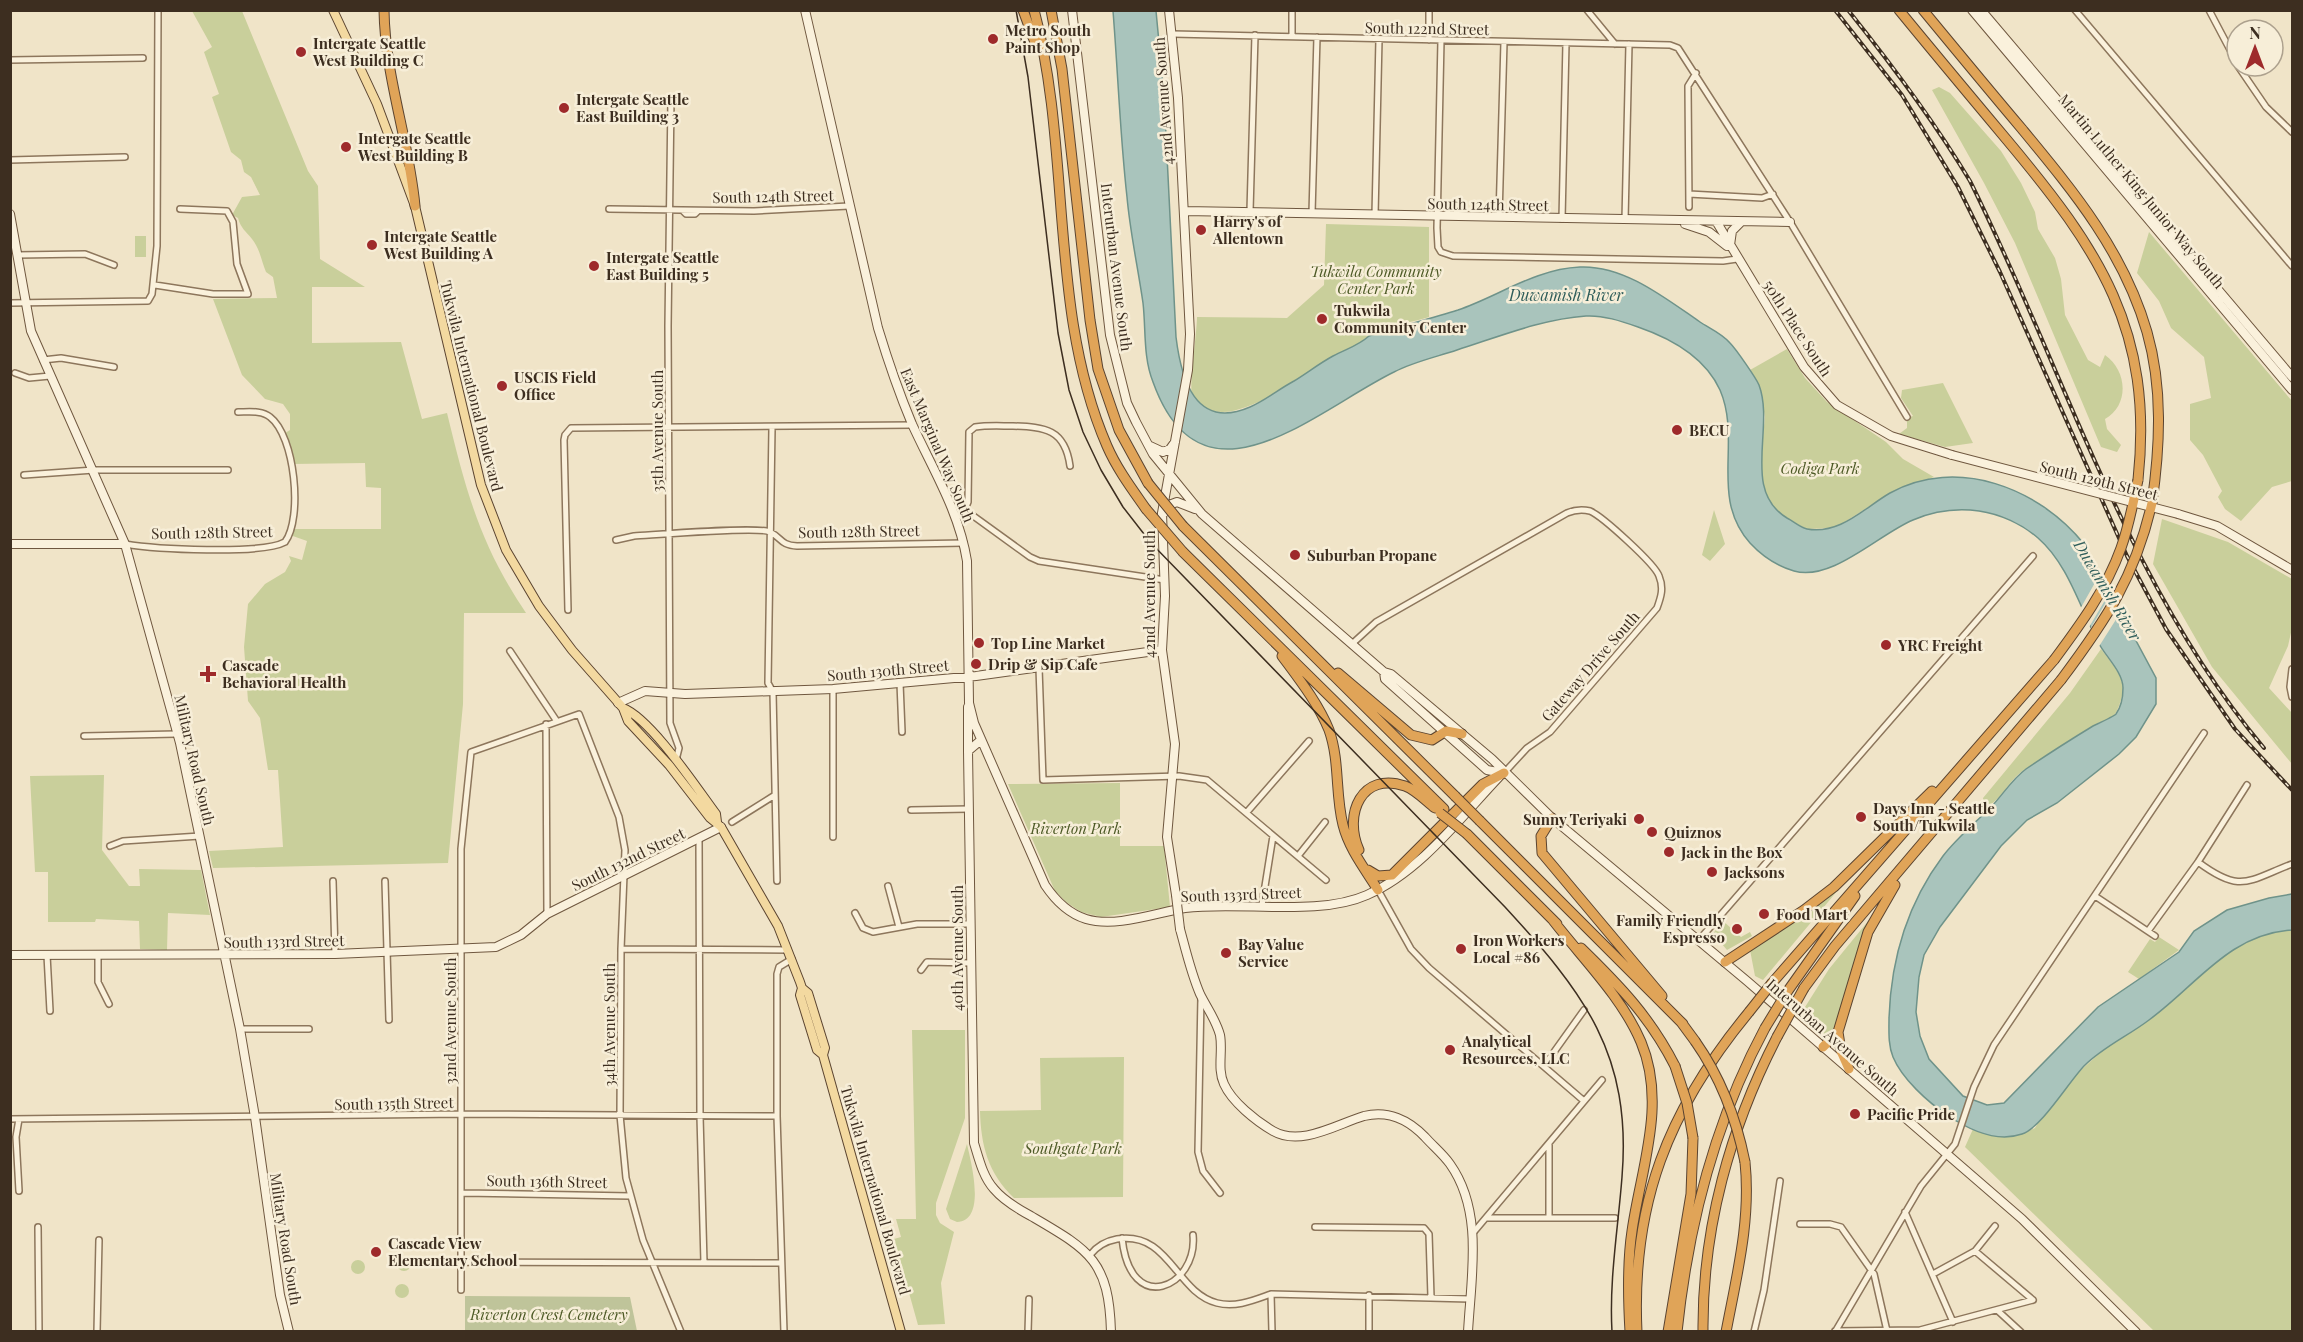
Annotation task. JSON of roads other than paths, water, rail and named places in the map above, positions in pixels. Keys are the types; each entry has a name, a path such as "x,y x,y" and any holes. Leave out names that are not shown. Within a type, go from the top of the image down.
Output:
{"highway":[{"path":"384,10 390,76 412,177 415,206"},
{"path":"1023,10 1048,87"},
{"path":"1034,10 1048,87 1074,317 1085,382 1107,446 1146,509 1183,552 1638,1005 1657,1033 1675,1066 1688,1103 1693,1138 1691,1194 1668,1332"},
{"path":"1051,10 1062,69 1096,361 1119,430 1148,483 1183,526 1683,1024"},
{"path":"1637,1332 1636,1266 1643,1218 1658,1167 1689,1096 1725,1040 1772,983 2054,660 2086,618 2112,568 2127,528 2138,480 2142,434 2140,395 2125,325 2106,278 2078,229 2046,187 1899,10"},
{"path":"1703,1332 1706,1262 1720,1185 1741,1118 1777,1037 1804,988 1835,946 2061,680 2103,623 2124,588 2145,533 2152,503 2157,464 2158,402 2147,333 2128,278 2099,226 2067,183 1923,10"},
{"path":"1250,617 1301,681 1323,718 1336,761 1345,832 1378,890"},
{"path":"1279,622 1411,735 1431,740 1446,731 1462,735"},
{"path":"1725,962 1804,910 1834,887 1981,744"},
{"path":"1368,870 1378,876 1392,875 1483,784 1504,773"},
{"path":"1378,890 1351,824 1356,803 1366,792 1383,784 1405,786 1442,811"},
{"path":"1849,1069 1841,1051 1838,1032 1860,952 1873,919 1906,869 1968,791"},
{"path":"1552,818 1541,836 1542,854 1638,966 1683,1024 1725,1092 1737,1125 1749,1196 1746,1231 1726,1332"},
{"path":"1677,1332 1709,1163 1737,1083 1786,992 1896,841"},
{"path":"1552,920 1625,1014 1641,1042 1649,1070 1654,1102 1631,1233 1628,1270 1630,1332"},
{"path":"1823,1047 1838,1032"}],"main road":[{"name":"Tukwila International Boulevard","path":"333,10 377,104 415,206 471,447 493,522 520,577 539,606 620,705 628,721 669,765 710,818 719,825"},
{"name":"Tukwila International Boulevard","path":"620,705 633,712 676,760 716,813 719,825 760,891 788,950 802,988 800,995 817,1050 824,1055 901,1332"}],"street":[{"path":"10,303 148,301 155,285 158,10"},
{"name":"East Marginal Way South","path":"805,10 878,328 894,379 913,425 957,516 964,543 967,561 969,703 981,740 1045,885 1060,904 1069,911"},
{"name":"Interurban Avenue South","path":"1072,10 1110,335 1127,403 1148,445 1169,475 1202,514 1384,672 1391,674 1492,759 1552,818 1725,962 2022,1219 2136,1332"},
{"name":"42nd Avenue South","path":"1169,10 1173,34 1190,334 1188,369 1164,494 1162,518 1165,580 1162,650 1175,744 1167,828 1180,929 1201,995 1219,1033 1224,1085 1243,1107 1273,1131 1293,1137 1316,1133 1366,1116 1386,1115 1406,1122 1422,1133 1450,1163 1466,1197 1473,1233 1468,1332"},
{"path":"1292,10 1292,36"},
{"path":"1429,10 1429,40"},
{"path":"1587,10 1615,44"},
{"name":"Martin Luther King Junior Way South","path":"1971,10 2292,390"},
{"name":"Martin Luther King Junior Way South","path":"1981,10 2292,377"},
{"path":"2075,10 2292,266"},
{"path":"2209,10 2225,40"},
{"name":"South 122nd Street","path":"1173,34 1670,45 1681,50 1696,73"},
{"path":"1250,211 1256,35"},
{"path":"1312,213 1317,37"},
{"path":"1375,215 1379,39"},
{"path":"1441,40 1437,216 1437,244 1441,252 1453,256 1723,261 1733,252"},
{"path":"1499,218 1504,42"},
{"path":"1562,219 1566,43"},
{"path":"1625,220 1629,45"},
{"path":"10,60 143,58"},
{"path":"1689,207 1688,86 1696,73 1773,194 1907,417"},
{"path":"2247,78 2266,107 2292,132"},
{"name":"35th Avenue South","path":"671,99 670,723 679,748 676,760"},
{"path":"10,160 125,158"},
{"path":"1689,194 1762,198 1773,194"},
{"name":"South 124th Street","path":"609,209 683,211 696,209 698,211 836,209 849,206"},
{"path":"155,285 213,294 248,294 237,264 233,222 227,211 180,209"},
{"name":"South 124th Street","path":"1184,211 1790,222"},
{"name":"Military Road South","path":"10,214 32,331 125,544 176,734 200,836 240,1029 280,1295 289,1332"},
{"path":"1666,220 1701,228 1715,236 1733,252"},
{"path":"1715,236 1716,221"},
{"name":"50th Place South","path":"1716,221 1733,252 1820,388 1837,405 1891,436"},
{"path":"1733,252 1732,231 1742,222"},
{"path":"17,255 80,254 114,265"},
{"path":"43,360 61,358 114,367"},
{"path":"15,373 29,378 50,375"},
{"name":"South 128th Street","path":"10,544 125,544 151,549 186,549 270,547 285,542 292,528 294,508 293,469 287,448 272,417 265,414 238,412"},
{"path":"568,610 564,440 567,431 576,427 772,428 913,425"},
{"path":"957,516 965,509 968,502 969,432 980,426 1047,428 1068,452 1070,466"},
{"path":"772,428 768,683 773,692 777,881"},
{"name":"South 129th Street","path":"1891,436 1952,455 2217,526 2292,570"},
{"path":"1148,445 1163,452 1170,449 1176,441"},
{"path":"24,475 94,470 228,470"},
{"path":"1162,518 1169,505 1173,503 1188,505 1202,514"},
{"name":"Gateway Drive South","path":"1353,643 1376,621 1575,510 1589,511 1621,537 1657,570 1662,589 1657,608 1550,732 1527,747 1421,857 1378,890"},
{"path":"957,516 972,515 1039,561 1165,580"},
{"path":"616,540 669,534 769,531"},
{"name":"South 128th Street","path":"769,531 782,543 797,546 964,543"},
{"path":"1699,940 2033,556"},
{"name":"South 130th Street","path":"620,705 638,692 773,692 900,683 968,677 1162,650"},
{"path":"510,651 556,720 546,724 547,914"},
{"path":"1039,668 1043,780 1173,777 1207,780 1326,880"},
{"path":"2292,669 2292,697"},
{"name":"Interurban Avenue South","path":"1384,672 1384,679 1446,731 1487,770 1504,773"},
{"path":"900,683 902,732"},
{"path":"833,688 833,837"},
{"name":"40th Avenue South","path":"969,703 966,719 973,1121 980,1161 994,1190 1011,1205 1090,1255"},
{"name":"34th Avenue South","path":"556,720 576,713 581,717 619,817 625,850 621,949 623,1158 630,1196 652,1263 681,1332"},
{"name":"32nd Avenue South","path":"461,1290 463,1193 461,849 471,752 546,724"},
{"path":"1975,1251 2033,1300 1918,1331 1835,1331 1921,1186 1955,1144 1974,1087 1994,1045 2204,733"},
{"path":"84,736 176,734"},
{"path":"968,751 981,740"},
{"path":"1247,812 1309,741"},
{"path":"2148,931 2198,862 2247,785"},
{"path":"732,822 775,795"},
{"path":"910,810 969,809"},
{"path":"1298,856 1326,822"},
{"name":"South 132nd Street","path":"547,914 699,840 719,825"},
{"path":"110,846 123,841 200,836"},
{"path":"1262,905 1273,836"},
{"path":"699,840 700,1116 704,1263"},
{"path":"2198,862 2217,876 2236,884 2292,864"},
{"path":"333,881 335,954"},
{"path":"384,881 389,1020"},
{"path":"888,886 899,927"},
{"path":"1378,890 1411,949 1429,968 1584,1101"},
{"name":"South 133rd Street","path":"1069,911 1086,919 1112,921 1187,908 1335,904 1356,900 1378,890"},
{"path":"2095,896 2155,936"},
{"path":"855,913 859,923 868,931 881,932 917,924 970,924"},
{"name":"South 133rd Street","path":"10,955 225,956 461,950 508,943 547,914"},
{"path":"621,949 788,950"},
{"path":"98,954 98,982 109,1004"},
{"path":"47,955 50,1011"},
{"path":"784,1332 777,1116 777,974 779,967 792,959"},
{"path":"921,970 927,962 971,963"},
{"path":"1201,995 1198,1152 1203,1171 1220,1193"},
{"path":"1544,1066 1584,1010"},
{"path":"240,1029 309,1029"},
{"path":"1473,1233 1602,1080"},
{"name":"South 135th Street","path":"10,1119 462,1114 777,1116"},
{"path":"19,1119 16,1137 20,1191"},
{"path":"1549,1145 1549,1218"},
{"path":"1754,1332 1764,1290 1780,1181"},
{"name":"South 136th Street","path":"463,1193 630,1196"},
{"path":"1905,1212 1953,1322"},
{"path":"1488,1218 1615,1218"},
{"path":"1800,1224 1841,1227 1871,1268 1876,1279 1887,1331"},
{"path":"1933,1274 1975,1251 1995,1226"},
{"path":"38,1227 39,1332"},
{"path":"1316,1227 1424,1228 1429,1234 1431,1297"},
{"path":"1122,1238 1132,1270 1143,1286 1155,1288 1162,1287 1180,1274 1192,1257 1193,1234"},
{"path":"1111,1332 1109,1292 1090,1255 1103,1243 1122,1238 1145,1240 1160,1252 1202,1296 1218,1304 1240,1304 1271,1294 1470,1299"},
{"path":"97,1332 99,1240"},
{"path":"462,1262 780,1263"},
{"path":"1271,1294 1272,1332"},
{"path":"1369,1296 1369,1332"},
{"path":"1028,1332 1029,1299"},
{"path":"1997,1310 2022,1332"}],"water":[{"name":"Duwamish River","path":"1113,11 1156,11 1164,95 1176,337 1187,383 1194,396 1204,406 1216,412 1231,413 1250,407 1369,336 1458,310 1548,273 1580,267 1596,268 1612,271 1643,285 1720,334 1733,346 1757,381 1763,402 1762,475 1765,491 1773,506 1800,526 1819,530 1841,524 1890,493 1916,482 1942,477 1969,478 2021,493 2044,507 2065,524 2084,544 2156,678 2156,704 2136,737 2119,754 2057,803 2027,820 2001,846 1940,927 1924,955 1919,977 1916,1012 1920,1036 1929,1059 1963,1096 1987,1105 2004,1103 2098,1007 2179,952 2194,931 2227,910 2292,894 2292,930 2250,941 2215,963 2149,1020 2091,1059 2046,1114 2022,1134 2002,1137 1983,1134 1964,1126 1940,1110 1924,1097 1903,1074 1891,1052 1889,1018 1893,975 1897,953 1911,913 1930,874 1943,856 2016,778 2067,742 2116,714 2121,702 2123,688 2120,676 2098,642 2058,560 2038,538 2018,524 1987,512 1962,510 1937,512 1913,520 1855,555 1824,570 1809,573 1794,571 1776,563 1750,543 1738,525 1731,507 1728,488 1726,409 1720,390 1713,378 1696,358 1674,343 1638,327 1599,316 1570,318 1537,325 1409,365 1296,428 1263,443 1230,449 1200,444 1174,422 1153,382 1148,363 1143,303 1130,223 1125,174"}],"tram line":[{"path":"1016,10 1028,77 1058,333 1069,390 1083,432 1101,470 1123,507 1151,543 1505,907 1558,968 1597,1028 1610,1060 1619,1095 1623,1134 1622,1177 1613,1274 1612,1332"}],"railway":[{"path":"1835,10 1902,95 1958,187 2000,272 2127,556 2166,629 2235,729 2292,790"},
{"path":"1848,10 1912,94 1970,181 2136,547 2173,617 2216,685 2264,748"}],"place":[{"name":"Metro South Paint Shop","path":"993,39"},
{"name":"Intergate Seattle West Building C","path":"301,52"},
{"name":"Intergate Seattle East Building 3","path":"564,108"},
{"name":"Intergate Seattle West Building B","path":"346,147"},
{"name":"Harry's of Allentown","path":"1201,230"},
{"name":"Intergate Seattle West Building A","path":"372,245"},
{"name":"Intergate Seattle East Building 5","path":"594,266"},
{"name":"Tukwila Community Center","path":"1322,319"},
{"name":"USCIS Field Office","path":"502,386"},
{"name":"BECU","path":"1677,430"},
{"name":"Suburban Propane","path":"1295,555"},
{"name":"Top Line Market","path":"979,643"},
{"name":"YRC Freight","path":"1886,645"},
{"name":"Drip & Sip Cafe","path":"976,664"},
{"name":"Cascade Behavioral Health","path":"208,674"},
{"name":"Days Inn - Seattle South/Tukwila","path":"1861,817"},
{"name":"Sunny Teriyaki","path":"1639,819"},
{"name":"Quiznos","path":"1652,832"},
{"name":"Jack in the Box","path":"1669,852"},
{"name":"Jacksons","path":"1712,872"},
{"name":"Food Mart","path":"1764,914"},
{"name":"Family Friendly Espresso","path":"1737,929"},
{"name":"Iron Workers Local #86","path":"1461,949"},
{"name":"Bay Value Service","path":"1226,953"},
{"name":"Analytical Resources, LLC","path":"1450,1050"},
{"name":"Pacific Pride","path":"1855,1114"},
{"name":"Cascade View Elementary School","path":"376,1252"}],"park label":[{"name":"Tukwila Community Center Park","path":"1376,280"},
{"name":"Codiga Park","path":"1820,468"},
{"name":"Riverton Park","path":"1076,828"},
{"name":"Southgate Park","path":"1073,1148"},
{"name":"Riverton Crest Cemetery","path":"549,1314"}]}
